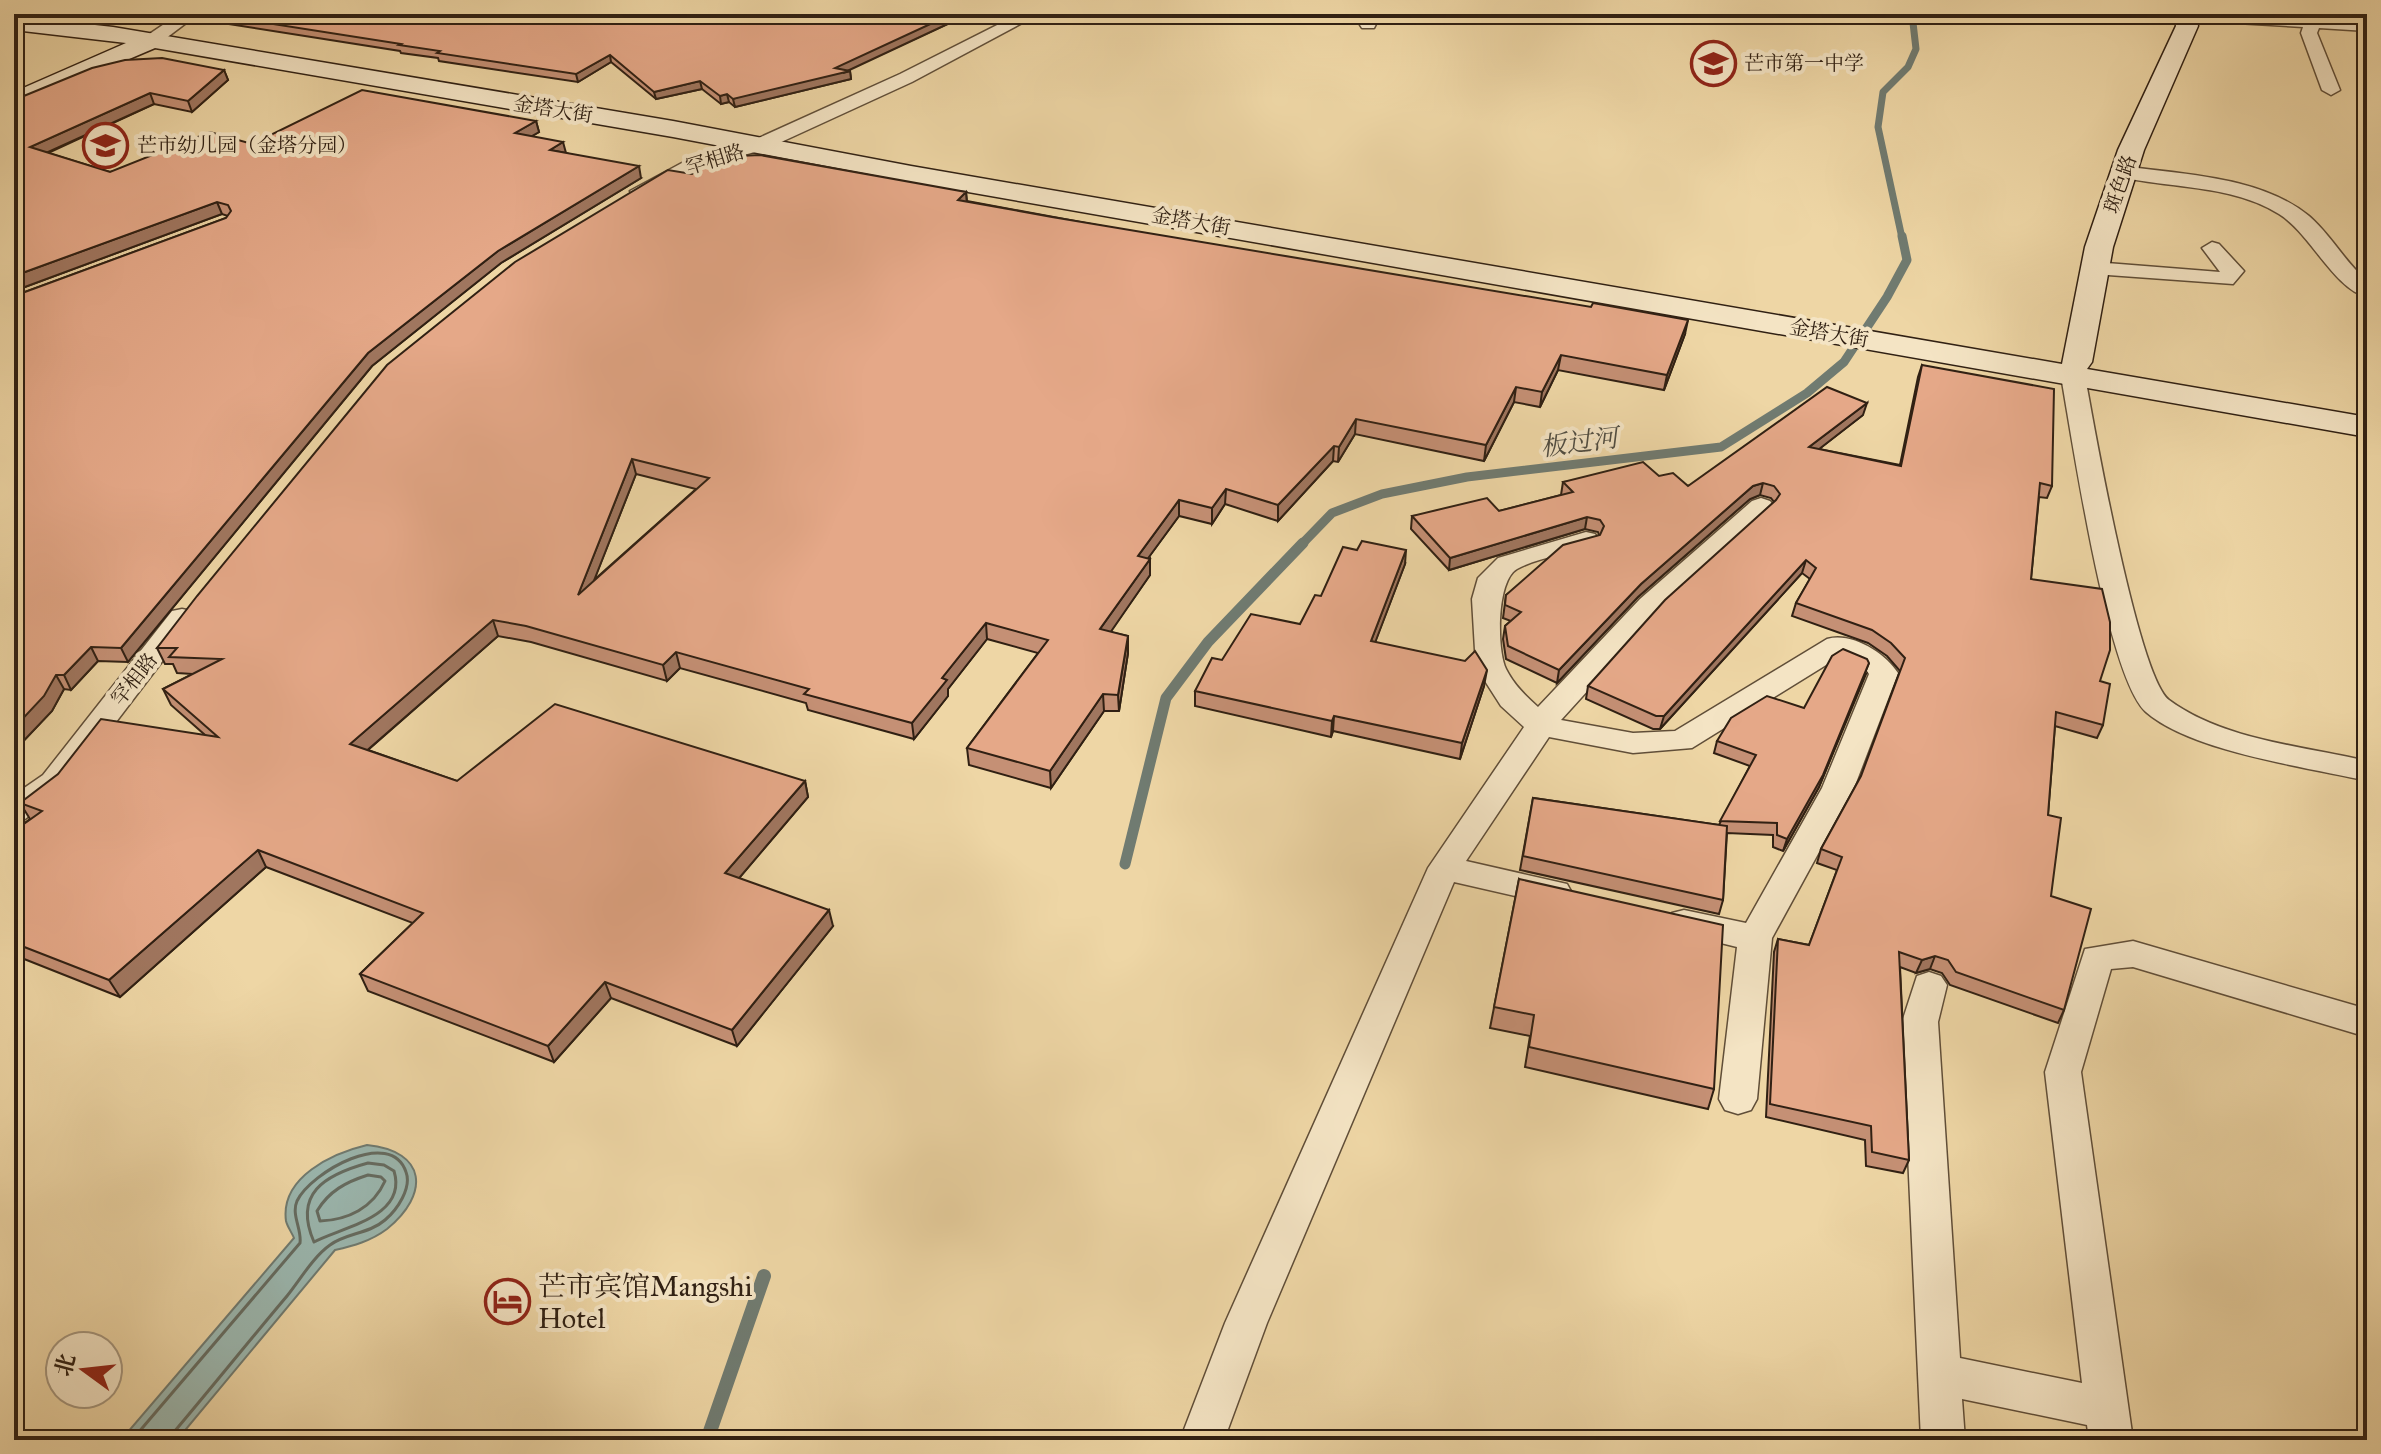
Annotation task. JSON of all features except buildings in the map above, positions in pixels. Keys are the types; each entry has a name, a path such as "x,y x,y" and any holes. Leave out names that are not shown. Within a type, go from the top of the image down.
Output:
{"main road":[{"name":"金塔大街","path":"17,14 1923,342 2367,427"},
{"name":"斑色路","path":"2074,369 2094,268 2124,172 2187,26 2185,14"},
{"name":"金塔大街","path":"14,23 158,37"},
{"path":"14,101 158,37"},
{"name":"金塔大街","path":"2074,369 2367,412"}],"street":[{"path":"158,37 190,14"},
{"name":"罕相路","path":"625,200 663,176 700,161 768,141 906,78 1031,14"},
{"path":"2185,14 2313,20 2367,26"},
{"path":"2313,20 2309,33 2331,90"},
{"path":"2124,172 2235,192 2286,209 2303,222 2353,282 2367,291"},
{"path":"2094,268 2225,279 2233,271 2212,248"},
{"path":"2074,369 2128,644 2152,702 2200,730 2367,771"},
{"path":"1202,1440 1246,1323 1444,868 1541,726 1650,605 1761,506"},
{"path":"1586,540 1507,564 1492,578 1486,599 1490,667 1511,699 1541,726 1633,743 1681,741 1837,645 1875,662 1884,673 1838,788 1755,938 1738,1099"},
{"name":"罕相路","path":"14,811 54,782 192,604"},
{"path":"1444,868 1584,899"},
{"path":"1646,913 1755,938"},
{"path":"1940,1374 2109,1425 2063,1072 2097,958 2133,954 2367,1023"},
{"path":"1929,985 1920,1022 1943,1440"}],"water":[{"path":"367,1145 387,1149 411,1165 416,1176 415,1189 401,1216 375,1237 335,1250 177,1440 121,1440 294,1238 286,1221 286,1205 300,1180 325,1161"}],"waterway":[{"name":"板过河","path":"1902,238 1878,127 1883,92 1908,67 1916,49 1912,14"},
{"name":"板过河","path":"1301,545 1332,513 1382,494 1467,477 1721,447 1807,393 1844,362 1887,297 1907,260 1902,236"},
{"name":"板过河","path":"1125,864 1166,698 1208,642 1303,543"},
{"name":"板过河","path":"707,1440 764,1276"}],"place":[{"name":"芒市第一中学","path":"1713,63"},
{"name":"芒市幼儿园（金塔分园）","path":"106,145"},
{"name":"芒市宾馆Mangshi Hotel","path":"507,1302"}]}
